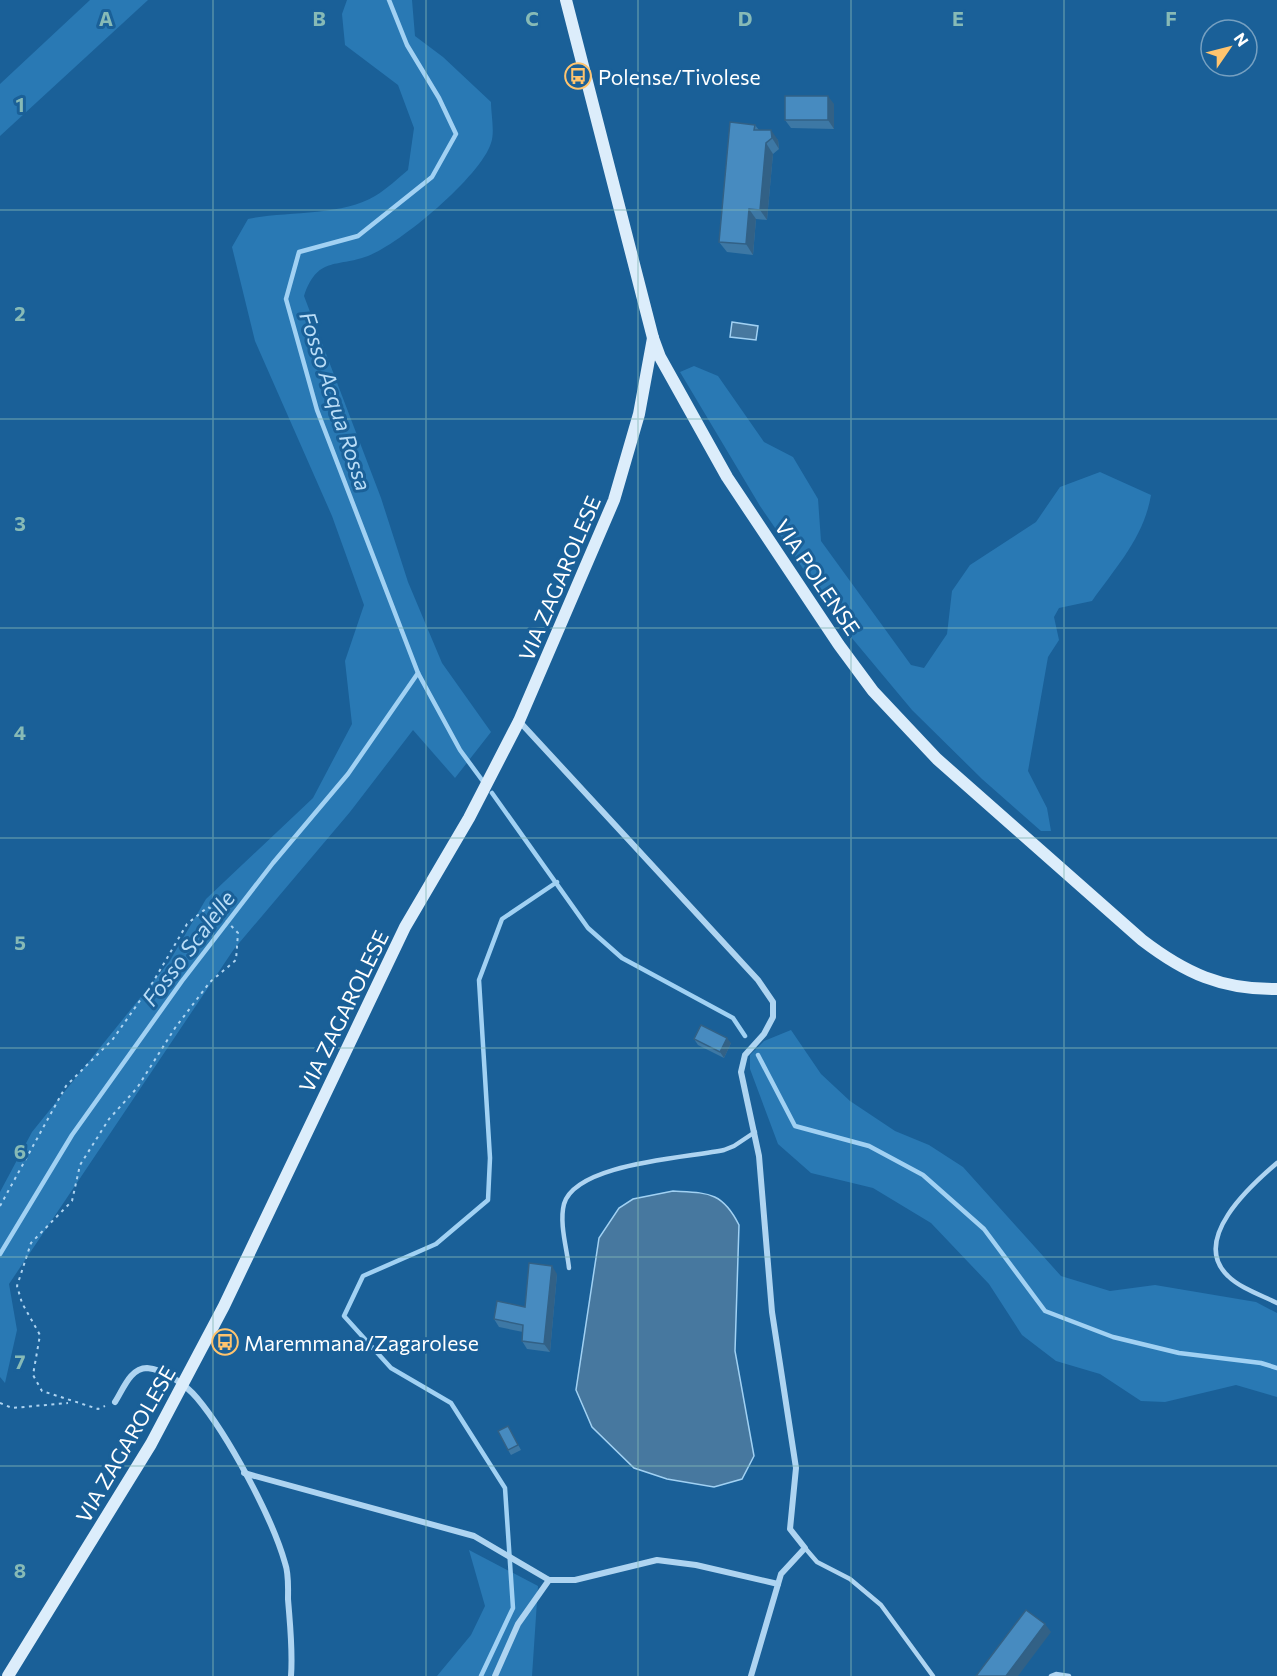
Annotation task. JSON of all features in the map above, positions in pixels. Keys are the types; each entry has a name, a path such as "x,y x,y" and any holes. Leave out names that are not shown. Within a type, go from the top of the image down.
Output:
{"main road":[{"name":"VIA POLENSE","path":"566,0 653,338 668,374 733,486 852,663 906,729 1130,931 1154,949 1205,979 1236,986 1277,989"},
{"name":"VIA ZAGAROLESE","path":"8,1676 151,1444 183,1385 224,1306 405,927 468,818 519,721 615,500 639,414 653,338"}],"street":[{"path":"519,721 770,996 773,1017 764,1034 745,1055 741,1067 743,1086 755,1131 772,1312 796,1468 790,1529 805,1548 781,1574 752,1676"},
{"path":"114,1402 132,1374 147,1368 183,1385 197,1398 244,1473 286,1564 293,1648 291,1676"},
{"path":"244,1473 474,1536 549,1580 575,1580 657,1560 696,1565 778,1584"},
{"path":"495,1676 518,1624 549,1580"}],"lane":[{"path":"569,1268 563,1210 573,1188 585,1181 640,1164 724,1150 734,1146 755,1131"},
{"path":"1277,1163 1228,1215 1217,1232 1215,1244 1219,1264 1229,1278 1277,1303"},
{"path":"805,1548 817,1562 850,1579 881,1605 933,1676"},
{"path":"1051,1676 1069,1676"}],"path":[{"path":"0,1206 66,1086 112,1039 153,982 187,924 208,907 220,914 238,933 236,960 210,982 175,1028 137,1088 109,1119 80,1165 72,1201 31,1243 17,1286 22,1303 40,1335 33,1375 42,1391 98,1409 114,1402"},
{"path":"0,1403 12,1408 71,1402"}],"shaded area":[{"path":"90,0 148,0 0,136 0,84"},
{"path":"347,0 412,0 415,36 443,57 491,102 493,128 491,143 484,157 456,190 418,224 382,249 356,260 329,265 322,269 309,283 304,296 381,498 408,582 442,663 491,732 455,778 413,730 350,812 234,949 9,1284 17,1330 5,1383 0,1377 0,1192 32,1132 169,962 206,899 313,798 352,724 345,661 364,605 332,516 255,341 232,247 248,219 347,207 379,193 408,170 414,128 398,85 345,45 342,14"},
{"path":"732,322 758,326 756,340 730,337"},
{"path":"694,366 718,376 764,442 793,457 818,499 821,541 911,665 924,668 947,634 952,591 970,565 1036,522 1060,487 1100,472 1151,495 1136,538 1092,601 1059,608 1054,617 1059,640 1048,657 1028,771 1047,808 1051,831 1041,831 982,779 912,710 846,631 760,506 680,372"},
{"path":"791,1030 821,1074 850,1101 895,1131 929,1145 963,1167 1061,1276 1110,1291 1155,1285 1256,1302 1277,1313 1277,1397 1236,1385 1165,1402 1141,1401 1100,1374 1056,1361 1022,1335 989,1284 931,1223 873,1188 811,1173 778,1144 750,1069 750,1055 764,1041"},
{"path":"673,1191 695,1192 720,1200 733,1214 739,1225 735,1351 754,1456 742,1479 714,1487 667,1479 634,1468 592,1427 576,1390 599,1238 619,1208 633,1199"},
{"path":"469,1550 538,1586 532,1676 437,1676 471,1635 485,1606"}],"building":[{"path":"785,96 828,96 828,120 785,120"},
{"path":"730,122 755,125 754,130 771,130 772,138 766,143 760,210 749,209 746,244 719,242"},
{"path":"701,1025 727,1038 720,1052 694,1039"},
{"path":"529,1263 552,1266 544,1344 522,1341 523,1325 494,1319 497,1301 525,1307"},
{"path":"508,1426 518,1445 508,1450 498,1431"},
{"path":"1026,1610 1045,1624 1006,1676 976,1676"}],"waterway":[{"name":"Fosso Acqua Rossa","path":"389,0 407,45 439,98 456,134 432,177 358,236 299,252 286,299 317,410 418,673 460,750 482,780"},
{"name":"Fosso Scalelle","path":"0,1254 72,1135 182,981 273,863 348,774 418,673"},
{"name":"Fosso Acqua Rossa","path":"492,793 588,928 622,958 733,1018 745,1036"},
{"path":"481,1676 513,1608 505,1488 451,1403 391,1368 344,1316 363,1276 436,1244 488,1200 490,1158 479,980 502,919 557,882"},
{"name":"Fosso Acqua Rossa","path":"758,1055 795,1126 869,1146 923,1175 984,1229 1045,1311 1113,1337 1179,1353 1261,1363 1277,1368"}],"place":[{"name":"Polense/Tivolese","path":"578,76"},
{"name":"Maremmana/Zagarolese","path":"225,1342"}]}
